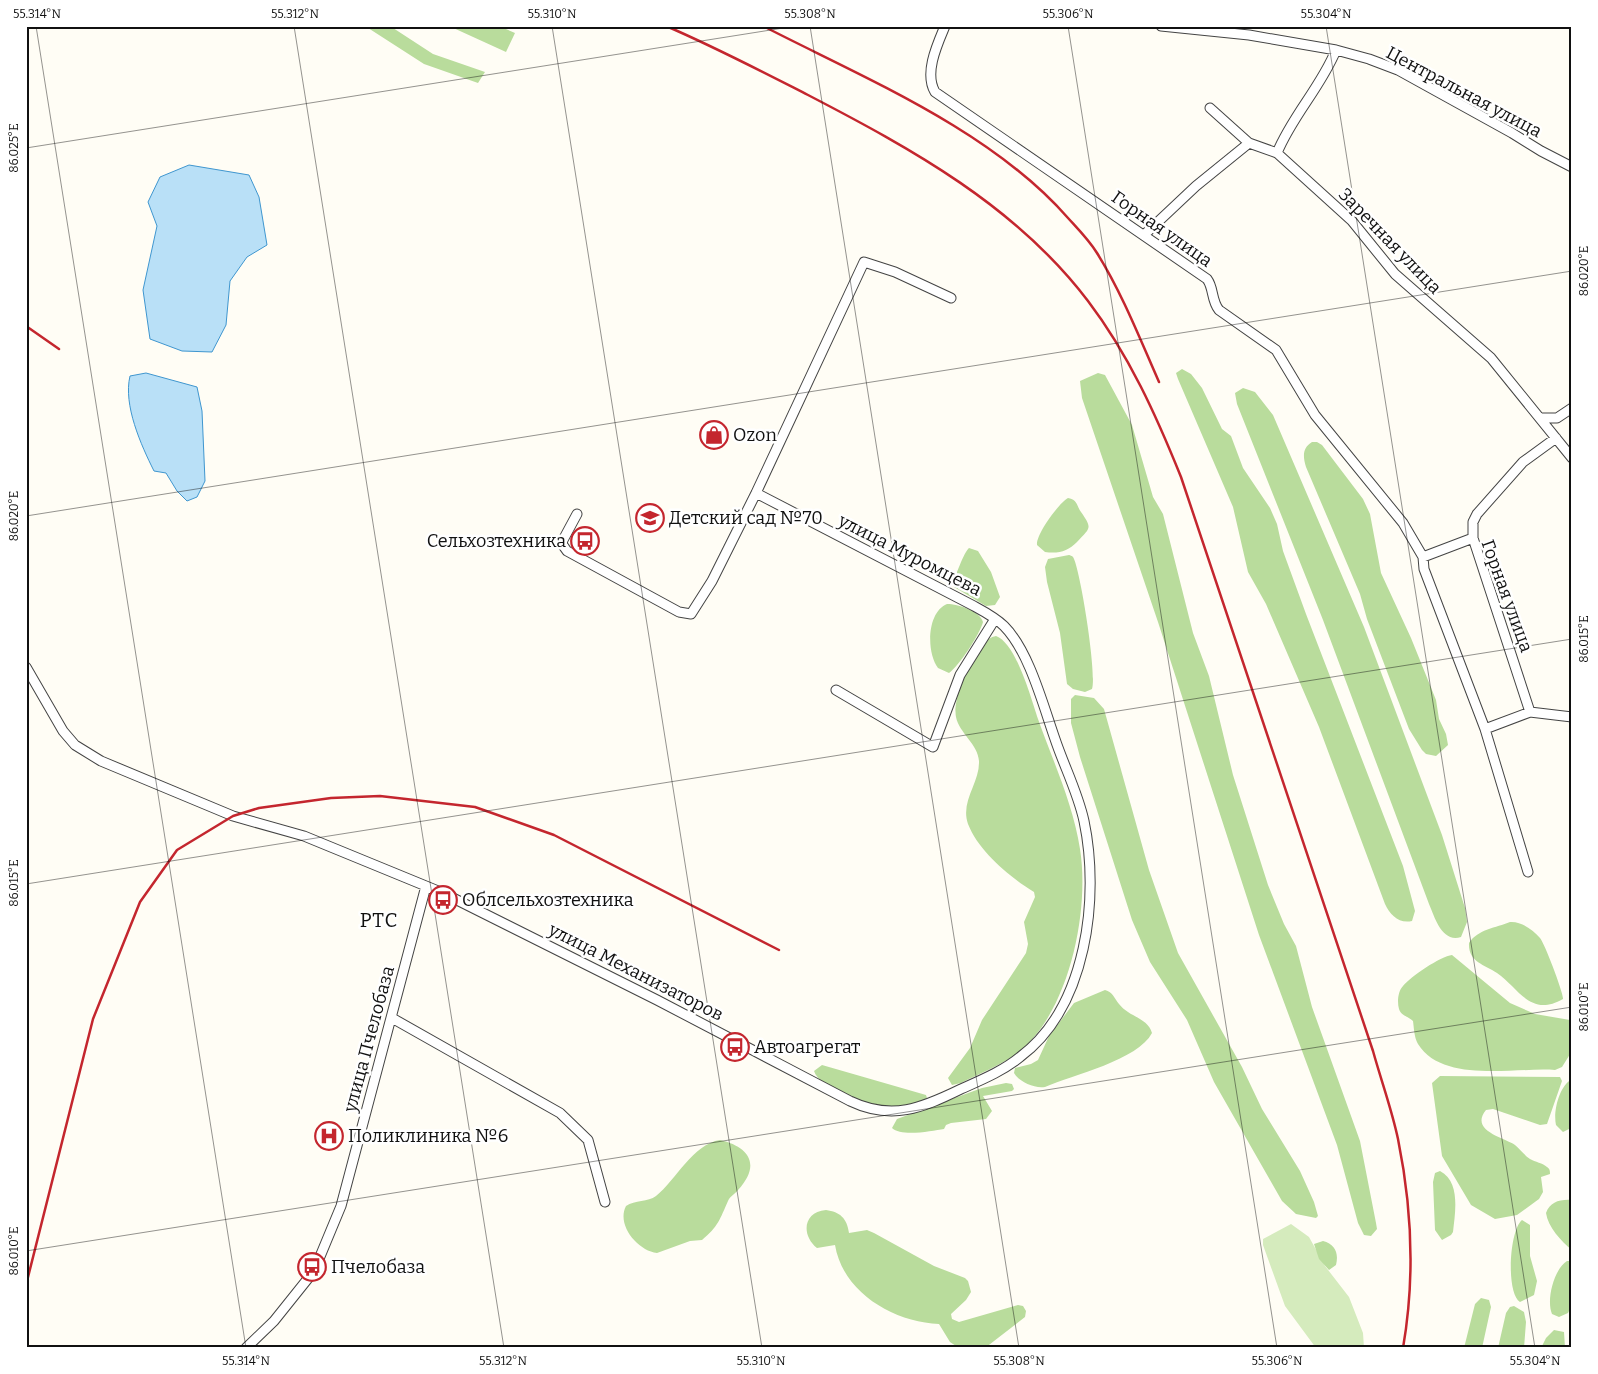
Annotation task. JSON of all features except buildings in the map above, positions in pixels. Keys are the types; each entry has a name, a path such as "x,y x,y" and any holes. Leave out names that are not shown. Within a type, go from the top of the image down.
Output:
{"street":[{"name":"Горная улица","path":"945,26 931,70 932,86 935,92 1207,279 1213,292 1215,304 1219,310 1276,350 1315,415 1403,524 1423,557 1424,569 1485,730 1528,872"},
{"name":"Центральная улица","path":"1161,26 1249,35 1336,50 1369,59 1398,70 1512,133 1540,151 1572,167"},
{"path":"1277,153 1286,134 1326,74 1336,50"},
{"name":"Заречная улица","path":"1210,108 1249,144 1277,153 1352,220 1395,274 1408,287 1491,358 1542,418 1572,458"},
{"path":"1144,235 1196,186 1249,144"},
{"path":"577,514 562,544 567,551 679,612 691,614 712,581 756,493 864,262 889,270 951,298"},
{"path":"1542,418 1557,418 1572,408"},
{"path":"1473,538 1473,522 1477,514 1523,462 1556,438"},
{"name":"улица Муромцева","path":"756,493 995,619"},
{"name":"Горная улица","path":"1423,557 1473,538 1530,712"},
{"path":"836,690 933,747 960,675 995,619"},
{"name":"улица Механизаторов","path":"26,667 63,731 81,749 102,761 233,816 304,836 426,886 658,1000 861,1106 886,1111 906,1111 950,1094 1020,1058 1041,1037 1072,986 1084,947 1089,875 1083,818 1026,663 1013,638 995,619"},
{"path":"1485,730 1530,712 1572,717"},
{"name":"улица Пчелобаза","path":"246,1348 280,1314 314,1271 341,1206 426,886"},
{"path":"392,1018 560,1113 588,1140 606,1202"}],"green space":[{"path":"365,26 390,26 433,54 485,72 478,83 424,64"},
{"path":"449,26 499,26 515,33 506,52"},
{"path":"1182,369 1191,374 1202,388 1222,429 1231,436 1243,468 1270,508 1277,524 1283,551 1306,614 1403,866 1415,911 1412,921 1399,920 1390,912 1385,904 1319,727 1266,604 1248,572 1233,507 1176,373"},
{"path":"1098,373 1105,375 1132,425 1153,497 1163,514 1193,633 1209,676 1233,775 1268,885 1284,924 1296,946 1312,1007 1360,1141 1377,1229 1371,1236 1364,1235 1358,1223 1337,1145 1259,935 1158,622 1082,398 1080,381"},
{"path":"1243,388 1255,392 1273,415 1364,627 1442,835 1465,908 1467,922 1461,937 1454,938 1444,933 1429,904 1323,620 1237,404 1235,393"},
{"path":"1312,442 1322,445 1363,499 1370,514 1381,573 1411,638 1436,700 1439,719 1446,734 1448,745 1436,756 1426,754 1422,750 1409,729 1367,619 1360,594 1306,467 1304,453 1306,447"},
{"path":"1068,498 1074,500 1087,522 1087,531 1067,550 1055,553 1045,552 1037,545 1040,534 1054,512"},
{"path":"969,548 978,551 991,572 1000,597 995,605 986,606 954,587 953,584 958,571"},
{"path":"1069,555 1073,557 1077,569 1090,645 1093,680 1092,689 1085,692 1073,689 1067,684 1060,633 1045,567 1048,559"},
{"path":"947,604 957,605 973,611 983,622 969,649 949,673 938,668 934,661 930,643 935,615 940,608"},
{"path":"996,636 1010,649 1022,672 1068,799 1080,849 1082,902 1072,961 1062,989 1049,1015 1034,1037 1010,1058 961,1083 952,1085 948,1078 970,1048 982,1020 1026,953 1028,944 1024,922 1035,897 1034,892 1005,871 987,854 973,834 966,816 966,808 977,777 979,761 975,749 958,723 956,708 961,684 973,658 980,647"},
{"path":"1075,695 1094,698 1104,709 1149,870 1178,953 1242,1067 1262,1109 1300,1171 1314,1202 1318,1216 1316,1218 1296,1214 1282,1201 1214,1082 1187,1020 1150,962 1132,920 1080,757 1071,723 1071,699"},
{"path":"1510,922 1526,927 1540,938 1553,968 1563,999 1552,1004 1542,1005 1533,1003 1497,973 1478,962 1471,954 1469,943 1473,938 1482,932"},
{"path":"1452,955 1510,1003 1535,1014 1570,1020 1572,1051 1562,1067 1555,1070 1481,1071 1444,1065 1429,1056 1418,1044 1413,1021 1403,1015 1399,1009 1399,994 1401,988 1419,972"},
{"path":"1105,990 1112,994 1123,1008 1147,1024 1152,1033 1145,1043 1104,1066 1045,1087 1032,1086 1016,1076 1014,1073 1015,1068 1038,1060 1049,1036 1074,1003"},
{"path":"822,1065 926,1095 927,1098 918,1105 904,1107 868,1103 832,1089 820,1080 814,1071"},
{"path":"1440,1076 1560,1077 1562,1081 1547,1124 1540,1125 1493,1109 1486,1110 1482,1117 1482,1123 1490,1133 1515,1145 1530,1159 1543,1164 1550,1170 1550,1174 1541,1177 1543,1192 1539,1199 1517,1215 1495,1219 1471,1205 1442,1156 1432,1083"},
{"path":"1572,1079 1571,1128 1563,1132 1556,1125 1556,1107 1560,1093 1567,1082"},
{"path":"1006,1083 1012,1084 1014,1089 1012,1091 983,1096 992,1111 986,1119 951,1123 946,1125 944,1129 925,1132 909,1133 896,1131 892,1128 897,1119 982,1088"},
{"path":"720,1140 739,1147 745,1152 749,1158 750,1165 745,1181 729,1199 715,1227 702,1240 690,1241 657,1253 636,1242 626,1229 624,1213 626,1206 656,1196 701,1148"},
{"path":"1440,1171 1451,1182 1455,1198 1453,1232 1442,1240 1435,1230 1433,1182 1435,1173"},
{"path":"1572,1200 1572,1250 1556,1233 1549,1223 1546,1213 1550,1206 1556,1202"},
{"path":"826,1210 839,1214 845,1220 849,1233 867,1230 934,1266 965,1278 968,1281 971,1292 966,1300 951,1314 952,1319 959,1322 1018,1305 1023,1306 1026,1311 1025,1317 985,1348 959,1348 950,1342 939,1324 905,1318 888,1311 860,1291 848,1277 840,1262 835,1245 817,1248 808,1237 807,1225 809,1219 818,1212"},
{"path":"1522,1220 1530,1225 1530,1256 1537,1281 1534,1295 1520,1302 1513,1287 1511,1262 1514,1236"},
{"path":"1291,1224 1309,1237 1325,1266 1349,1297 1363,1333 1364,1348 1316,1348 1285,1306 1263,1245 1263,1239"},
{"path":"1323,1241 1331,1244 1337,1257 1336,1265 1329,1270 1319,1259 1314,1244"},
{"path":"1567,1261 1572,1261 1572,1305 1568,1313 1559,1317 1552,1314 1550,1308 1552,1285 1558,1271"},
{"path":"1481,1298 1489,1300 1491,1307 1482,1348 1464,1348 1475,1304"},
{"path":"1514,1306 1524,1312 1526,1322 1524,1348 1498,1348 1506,1313 1510,1307"},
{"path":"1554,1330 1564,1332 1565,1348 1541,1348 1546,1338"}],"water":[{"path":"189,165 249,175 259,197 267,245 247,257 230,281 226,325 212,352 182,351 150,339 143,290 157,226 148,202 160,177"},
{"path":"146,373 197,387 202,411 205,481 197,497 187,501 177,491 166,473 154,471 134,425 128,387 130,376"}],"railway":[{"path":"666,26 755,68 847,115 923,159 995,208 1060,267 1103,322 1129,364 1162,431 1181,477 1373,1051 1393,1117 1403,1165 1409,1217 1409,1296 1403,1348"},
{"path":"763,26 925,109 1002,158 1037,187 1079,230 1097,253 1123,300 1159,382"},
{"path":"26,326 59,349"},
{"path":"26,1285 93,1019 140,902 177,850 233,816 259,808 331,798 380,796 475,807 554,835 779,950"}],"place":[{"name":"Ozon","path":"714,435"},
{"name":"Детский сад №70","path":"650,518"},
{"name":"Сельхозтехника","path":"585,541"},
{"name":"Облсельхозтехника","path":"443,900"},
{"name":"Автоагрегат","path":"735,1047"},
{"name":"Поликлиника №6","path":"329,1136"},
{"name":"Пчелобаза","path":"312,1267"}],"district":[{"name":"РТС","path":"379,920"}]}
